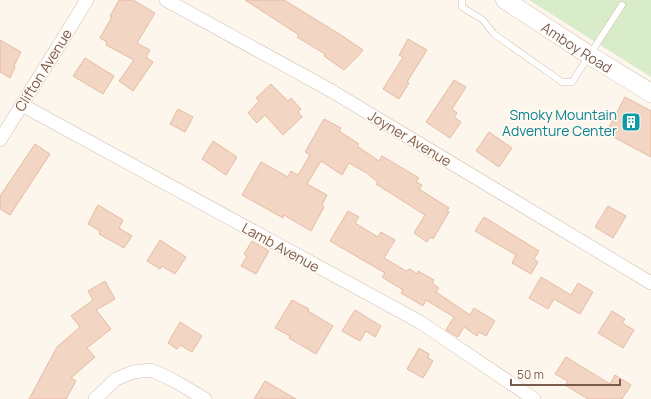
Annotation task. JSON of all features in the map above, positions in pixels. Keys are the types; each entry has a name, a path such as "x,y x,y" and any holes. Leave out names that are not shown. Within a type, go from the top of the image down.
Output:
{"main road":[{"name":"Amboy Road","path":"505,0 589,55 651,92"}],"street":[{"name":"Clifton Avenue","path":"0,140 87,0"},
{"name":"Joyner Avenue","path":"166,0 330,90 651,283"},
{"name":"Lamb Avenue","path":"22,106 420,322 534,399"},
{"path":"95,399 116,380 133,372 151,370 173,380 205,399"}],"lane":[{"path":"462,0 462,7 483,20 494,34 562,82 572,82 622,5"}],"green space":[{"path":"529,0 651,0 651,77"}],"building":[{"path":"119,0 133,0 155,13 137,43 150,50 146,57 153,62 133,91 119,81 134,60 106,45 107,42 100,38 112,17 110,16"},
{"path":"245,0 284,0 363,50 344,70 324,56 325,54 297,37 299,35"},
{"path":"408,39 427,50 407,82 409,83 399,99 383,89 403,57 399,55"},
{"path":"0,40 21,52 10,78 0,72"},
{"path":"85,58 114,76 103,94 73,76"},
{"path":"454,80 466,87 452,109 457,113 454,117 461,122 450,138 426,122"},
{"path":"271,84 288,101 291,98 301,109 298,112 302,117 283,135 265,115 257,123 248,113 259,101 256,98"},
{"name":"Smoky Mountain Adventure Center","path":"625,97 651,111 651,157 606,133"},
{"path":"178,109 193,117 185,132 170,124"},
{"path":"324,119 341,128 339,131 359,144 357,146 379,161 382,156 419,178 416,182 422,185 419,189 449,208 447,211 449,212 433,239 430,237 427,242 414,233 425,215 376,184 378,182 370,175 349,163 342,175 321,161 307,184 327,195 322,205 324,207 311,231 284,215 283,218 242,195 261,162 288,177 291,171 298,175 310,155 305,152"},
{"path":"489,132 512,148 499,167 476,151"},
{"path":"213,141 237,157 226,175 202,159"},
{"path":"35,144 50,154 10,215 0,209 0,196"},
{"path":"98,205 123,220 119,228 132,236 124,248 99,234 100,231 88,224"},
{"path":"608,206 626,216 613,238 595,227"},
{"path":"348,211 359,217 355,223 378,237 381,232 395,240 384,258 406,271 410,269 417,274 418,271 434,280 432,283 439,288 436,292 470,315 474,308 495,321 486,336 479,332 477,336 464,327 458,337 446,330 454,317 426,300 423,306 401,293 403,290 382,277 385,273 330,241"},
{"path":"484,217 539,251 534,259 538,262 531,274 512,263 516,255 475,231"},
{"path":"160,240 186,257 175,274 162,266 160,269 147,261"},
{"path":"252,241 269,251 256,274 241,266 247,256 244,254"},
{"path":"541,277 571,295 578,283 593,292 580,314 554,299 548,309 529,298"},
{"path":"105,281 115,299 96,310 111,329 87,348 95,357 71,378 76,381 66,399 29,399 57,347 80,327 71,316 93,300 88,291"},
{"path":"292,300 309,309 308,311 333,326 316,354 289,338 290,336 275,328"},
{"path":"355,310 381,326 375,337 366,331 360,341 342,331"},
{"path":"612,311 625,319 622,323 634,330 623,348 598,333"},
{"path":"180,322 202,336 192,352 180,345 177,349 168,343"},
{"path":"419,348 429,354 428,358 433,361 423,378 407,369"},
{"path":"566,357 610,384 615,375 631,385 622,399 588,399 565,385 568,381 555,374"},
{"path":"265,381 296,399 254,399"}],"place":[{"name":"Smoky Mountain Adventure Center","path":"631,122"}]}
